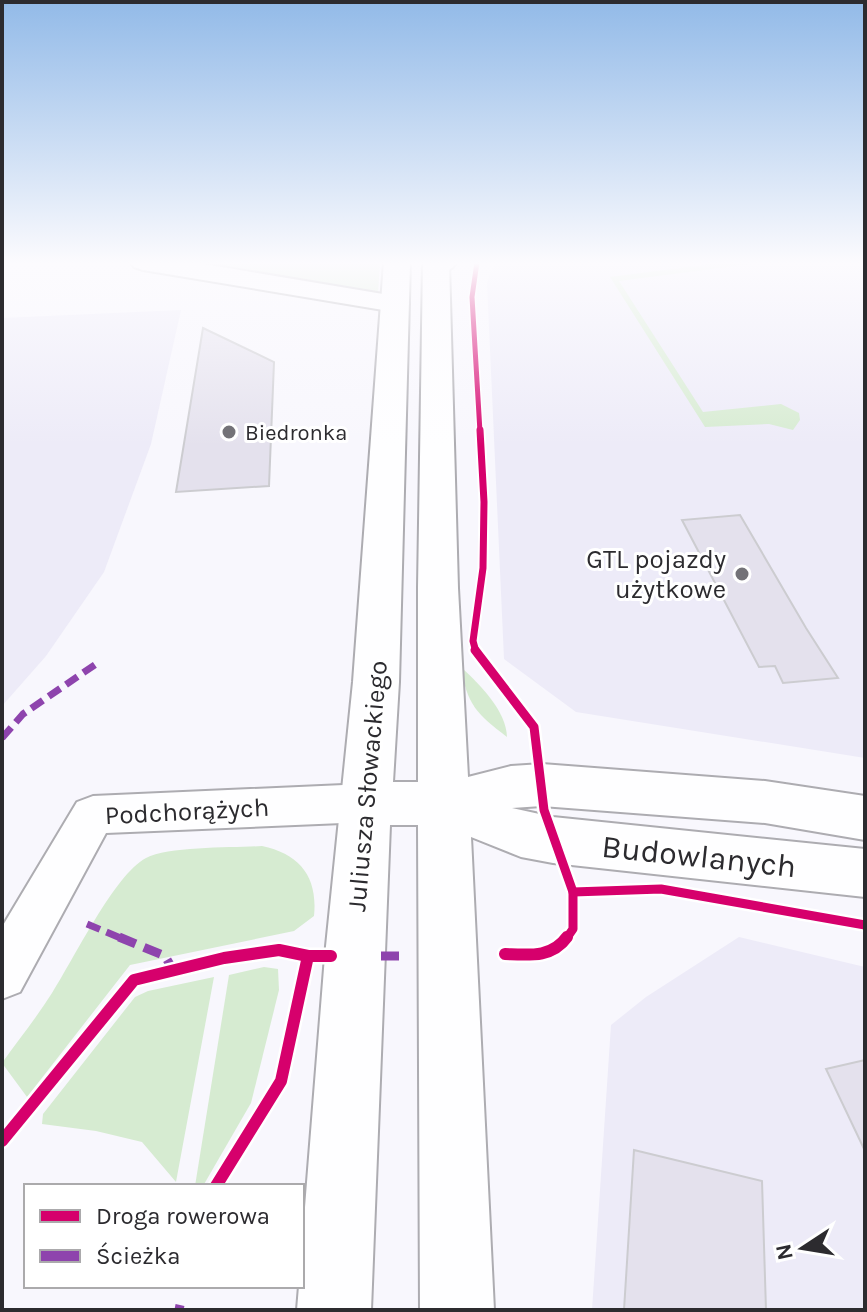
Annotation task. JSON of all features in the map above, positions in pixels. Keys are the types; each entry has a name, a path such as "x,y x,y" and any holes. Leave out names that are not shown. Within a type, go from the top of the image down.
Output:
{"main road":[{"name":"Juliusza Słowackiego","path":"334,1310 353,971 376,682 394,323"},
{"path":"439,323 443,804 457,1310"},
{"name":"Budowlanych","path":"366,803 443,804 511,787 542,785 765,802 865,818"},
{"name":"Budowlanych","path":"443,804 521,834 553,840 865,873"}],"street":[{"name":"Podchorążych","path":"2,974 93,815 366,803"}],"shaded area":[{"path":"2,323 178,323 151,444 104,572 46,656 2,706"},
{"path":"489,323 865,323 865,758 576,712 504,659"},
{"path":"739,937 865,967 865,1310 592,1310 611,1025 646,997"}],"green space":[{"path":"639,323 646,323 703,412 781,404 799,413 800,420 793,430 769,424 705,427"},
{"path":"461,667 497,708 507,737 475,708 466,691"},
{"path":"262,846 287,855 304,869 313,890 314,916 294,931 130,965 27,1097 2,1063 46,1002 108,899 134,867 146,858 170,851"},
{"path":"264,967 278,969 279,990 251,1103 204,1184 195,1184 229,975"},
{"path":"214,977 176,1182 142,1142 96,1131 42,1124 43,1114 135,997 148,991"}],"building":[{"name":"Biedronka","path":"203,328 274,362 269,486 176,492"},
{"name":"GTL pojazdy użytkowe","path":"740,515 838,678 783,683 775,666 759,667 682,520"},
{"path":"865,1060 865,1151 826,1069"},
{"path":"634,1150 762,1181 766,1310 624,1310"}],"marked path":[{"path":"2,738 23,714 96,664"},
{"path":"87,924 165,956 173,970"},
{"path":"381,956 399,956"},
{"path":"179,1310 180,1305"}],"cycle path":[{"path":"474,323 484,502 483,568 473,641 477,656 534,727 544,810 573,892 573,929 560,947 540,955 505,954"},
{"path":"573,892 661,889 865,925"},
{"path":"2,1141 134,980 224,958 279,950 308,956 331,956"},
{"path":"217,1184 281,1081 308,956"}],"place":[{"name":"Biedronka","path":"229,432"},
{"name":"GTL pojazdy użytkowe","path":"742,574"}]}
